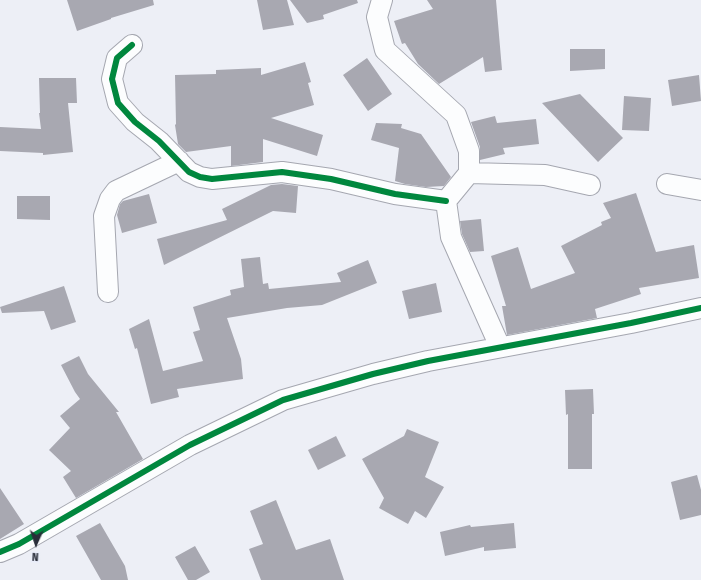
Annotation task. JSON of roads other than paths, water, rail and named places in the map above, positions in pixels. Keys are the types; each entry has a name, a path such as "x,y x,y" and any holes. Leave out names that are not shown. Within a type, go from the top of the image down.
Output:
{"street":[{"path":"382,0 378,17 385,50 456,115 469,151 469,173 446,201 451,237 500,347"},
{"path":"132,45 117,58 112,79 118,103 135,122 159,141 189,172 200,177 212,179 282,172 331,179 395,194 446,201"},
{"path":"108,292 104,216 110,199 116,191 179,161"},
{"path":"469,173 545,175 590,184"},
{"path":"667,184 701,190"},
{"path":"0,552 19,544 190,445 283,400 372,374 428,361 631,323 701,308"}]}
